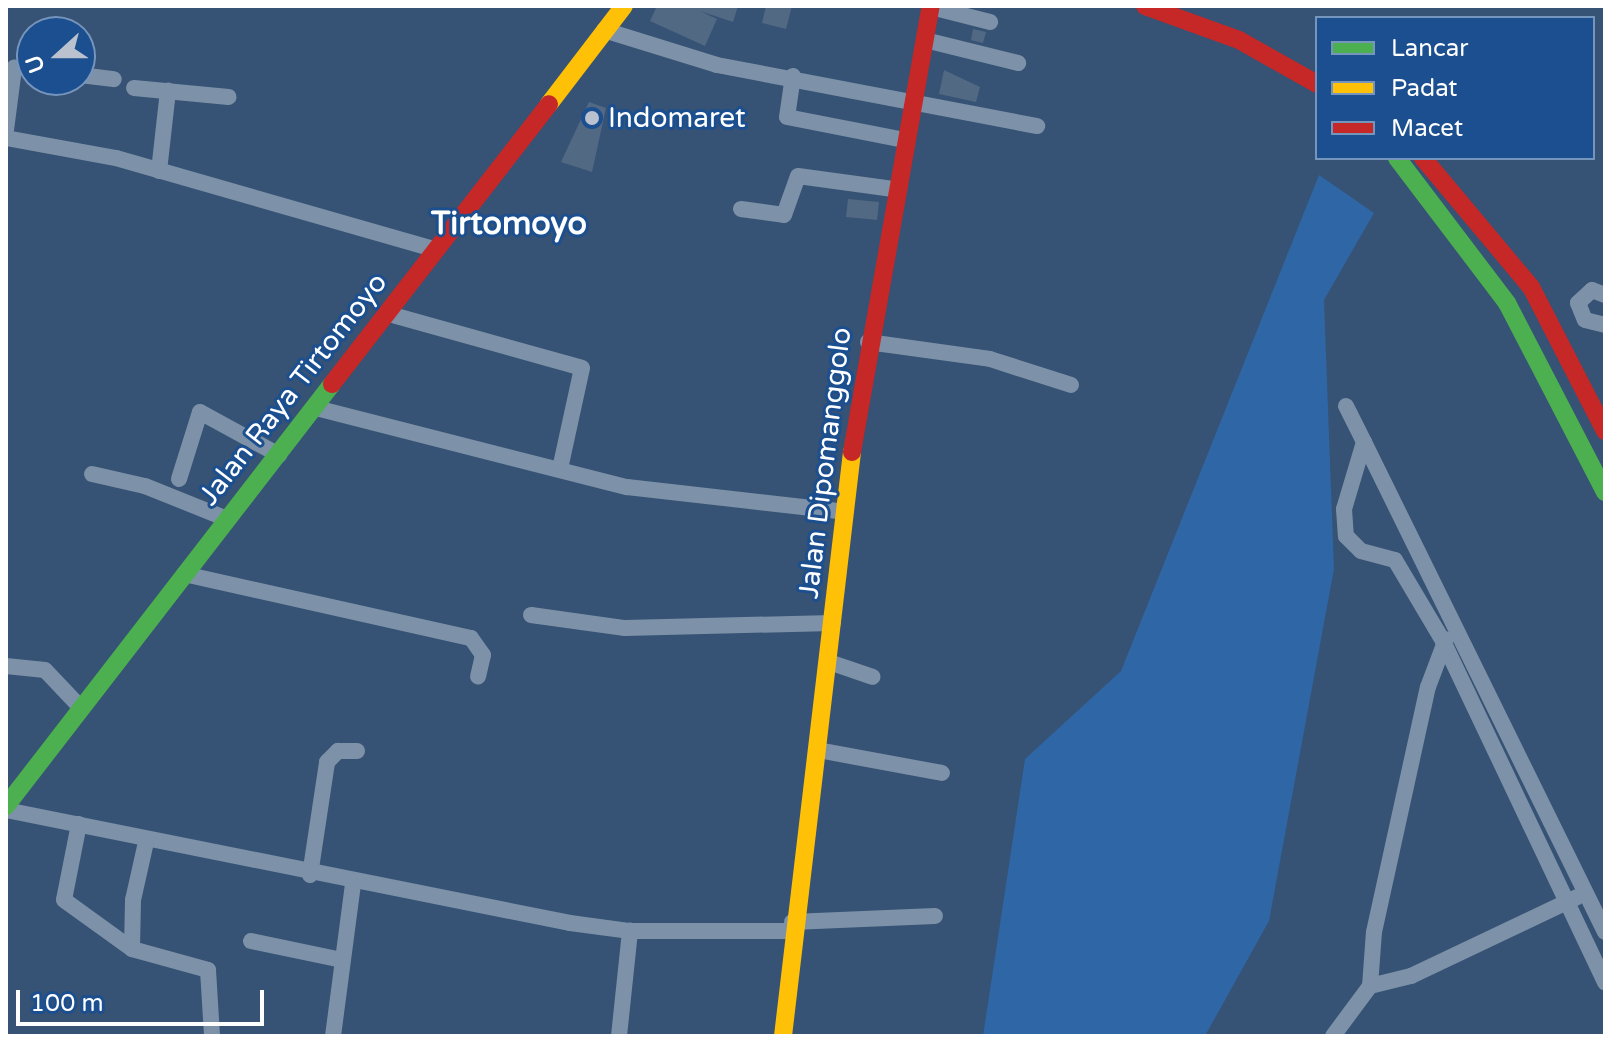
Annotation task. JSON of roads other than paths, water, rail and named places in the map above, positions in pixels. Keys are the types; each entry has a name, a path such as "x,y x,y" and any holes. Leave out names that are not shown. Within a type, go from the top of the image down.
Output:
{"street":[{"name":"Jalan Raya Tirtomoyo","path":"6,808 624,6"},
{"path":"1145,6 1239,40 1315,82"},
{"path":"931,7 990,22"},
{"name":"Jalan Dipomanggolo","path":"783,1036 791,926 818,750 868,342 893,189 931,7"},
{"path":"604,30 717,65 914,98 1037,126"},
{"path":"925,40 1018,63"},
{"path":"6,130 10,68"},
{"path":"793,76 787,117 904,140"},
{"path":"96,77 114,79"},
{"path":"134,88 229,97"},
{"path":"159,171 168,91"},
{"path":"6,138 116,158 436,250"},
{"path":"1382,160 1430,217 1470,250"},
{"path":"1399,160 1470,250 1507,303 1605,492"},
{"path":"1409,160 1467,225 1490,234"},
{"path":"1425,160 1490,234 1531,287 1605,431"},
{"path":"741,209 784,215 798,176 893,189"},
{"path":"1507,303 1531,287"},
{"path":"1605,295 1592,290 1578,303 1585,320 1605,325"},
{"path":"389,314 582,368 560,469"},
{"path":"868,342 990,359 1071,385"},
{"path":"1346,406 1605,982"},
{"path":"316,408 682,497 845,512"},
{"path":"179,479 200,412 279,455"},
{"path":"1364,442 1344,509 1346,536 1361,551 1395,560 1451,637 1605,932"},
{"path":"92,474 145,486 227,519"},
{"path":"184,574 471,638 483,655 478,676"},
{"path":"531,615 625,628 833,623"},
{"path":"1333,1036 1370,986 1374,932 1451,637"},
{"path":"829,662 873,677"},
{"path":"6,666 45,670 81,708"},
{"path":"818,750 942,773"},
{"path":"310,875 327,762 338,751 357,751"},
{"path":"6,808 146,842 353,885 630,931 791,926 935,916"},
{"path":"79,824 64,900 132,949 208,970 212,1036"},
{"path":"132,949 133,900 146,842"},
{"path":"333,1036 353,885"},
{"path":"1370,986 1411,976 1585,893"},
{"path":"619,1036 630,931"},
{"path":"251,941 342,960"}],"place":[{"name":"Indomaret","path":"592,118"}],"district":[{"name":"Tirtomoyo","path":"509,224"}]}
